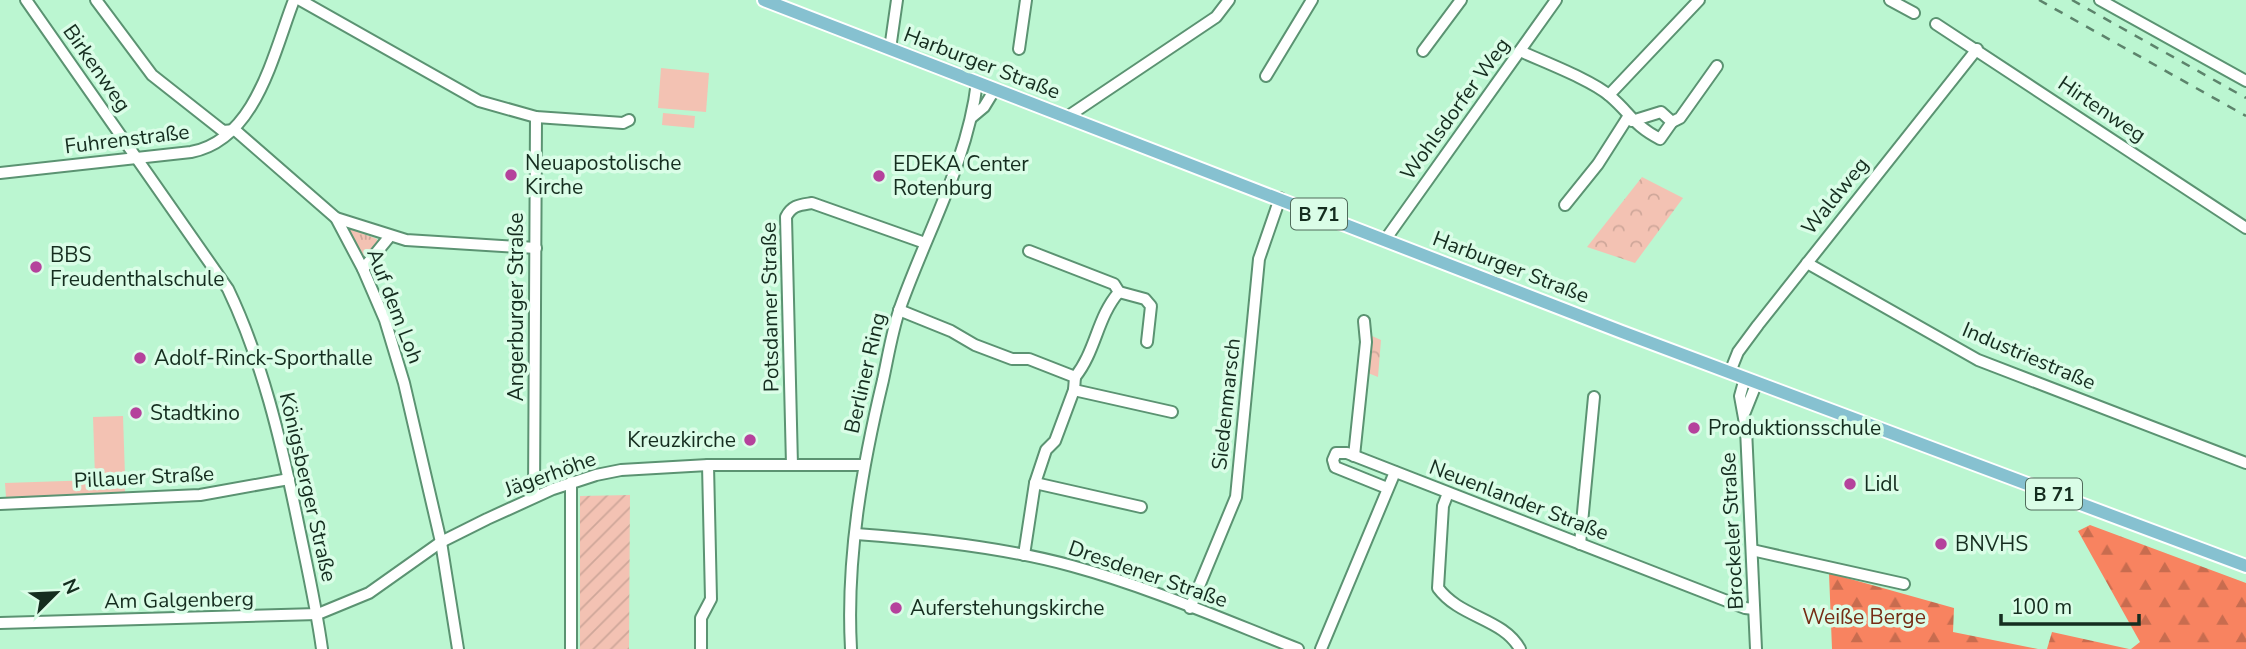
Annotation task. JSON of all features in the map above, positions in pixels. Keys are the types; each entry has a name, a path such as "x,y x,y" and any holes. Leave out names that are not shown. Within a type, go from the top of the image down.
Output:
{"main road":[{"name":"Harburger Straße","path":"764,0 1730,372 2246,566"}],"street":[{"name":"Birkenweg","path":"26,0 138,158"},
{"name":"Auf dem Loh","path":"96,0 152,75 223,131 235,130 336,218 363,269 385,320 404,383 441,542 458,649"},
{"name":"Fuhrenstraße","path":"0,173 201,150 216,145 235,130 251,107 294,0"},
{"path":"300,0 479,102 536,117 623,123 629,120"},
{"path":"890,48 897,0"},
{"path":"1019,49 1026,0"},
{"path":"1068,117 1216,18 1229,0"},
{"path":"1266,76 1311,0"},
{"path":"1423,51 1461,0"},
{"name":"Wohlsdorfer Weg","path":"1385,240 1556,0"},
{"path":"1609,95 1699,0"},
{"path":"1890,0 1914,13"},
{"path":"2101,0 2246,81"},
{"name":"Hirtenweg","path":"1936,24 1978,49 2246,228"},
{"name":"Waldweg","path":"1730,372 1738,352 1807,262 1978,49"},
{"path":"1520,51 1609,95 1630,119 1660,139 1672,122 1680,118 1717,66"},
{"name":"Berliner Ring","path":"851,649 856,534 864,465 899,310 972,117 977,82"},
{"name":"Berliner Ring","path":"972,117 984,107 995,89"},
{"path":"1565,205 1630,119 1661,112 1672,122"},
{"name":"Angerburger Straße","path":"534,497 536,117"},
{"name":"Königsberger Straße","path":"138,158 228,289 239,313 269,403 289,479 318,614 322,649"},
{"name":"Siedenmarsch","path":"1190,608 1236,497 1259,259 1280,198"},
{"name":"Potsdamer Straße","path":"792,464 786,216 789,210 797,205 812,203 925,243"},
{"path":"336,218 390,236 536,248"},
{"path":"363,269 390,236"},
{"path":"1029,251 1114,284 1119,292 1145,299 1151,306 1147,342"},
{"name":"Industriestraße","path":"1807,262 1978,360 2246,463"},
{"path":"1024,555 1035,483 1043,457 1055,441 1074,390 1074,377 1083,366 1106,307 1119,292"},
{"path":"899,310 951,331 975,345 1012,359 1029,359 1074,377"},
{"path":"1364,321 1366,342 1354,456 1336,453 1333,460 1335,467 1387,488"},
{"name":"Brockeler Straße","path":"1751,380 1740,396 1745,412 1756,649"},
{"path":"1074,390 1172,412"},
{"path":"1580,544 1594,397"},
{"name":"Neuenlander Straße","path":"1354,456 1745,608 1754,609"},
{"path":"701,649 701,618 711,599 708,465"},
{"name":"Jägerhöhe","path":"318,614 369,593 441,542 571,482 621,470 708,465 864,465"},
{"path":"1321,649 1395,472"},
{"name":"Pillauer Straße","path":"0,504 200,495 289,479"},
{"path":"571,482 571,649"},
{"path":"1035,483 1140,507"},
{"path":"1448,493 1443,506 1438,588 1463,612 1509,632 1520,649"},
{"name":"Dresdener Straße","path":"856,534 1024,555 1102,575 1298,649"},
{"path":"1752,550 1904,584"},
{"name":"Am Galgenberg","path":"0,623 318,614"}],"green space":[{"path":"661,68 709,73 706,112 658,108"},
{"path":"663,113 695,116 694,128 662,125"},
{"path":"1642,177 1683,198 1635,263 1587,247"},
{"path":"348,228 377,239 377,245 365,258"},
{"path":"1372,336 1381,340 1378,377 1368,373"},
{"path":"123,416 125,476 95,477 93,417"},
{"path":"125,479 125,493 6,497 5,483"},
{"path":"630,495 629,649 580,649 580,496"},
{"path":"2090,525 2246,583 2246,649 2131,649 2140,642 2078,531"},
{"name":"Weiße Berge","path":"1829,573 1954,608 1953,632 2038,649 1832,649"},
{"path":"2052,632 2129,649 2047,649"}],"railway":[{"path":"2039,0 2246,116"},
{"path":"2072,0 2246,98"}],"place":[{"name":"Neuapostolische Kirche","path":"511,175"},
{"name":"EDEKA Center Rotenburg","path":"879,176"},
{"name":"BBS Freudenthalschule","path":"36,267"},
{"name":"Adolf-Rinck-Sporthalle","path":"140,358"},
{"name":"Stadtkino","path":"136,413"},
{"name":"Produktionsschule","path":"1694,428"},
{"name":"Kreuzkirche","path":"750,440"},
{"name":"Lidl","path":"1850,484"},
{"name":"BNVHS","path":"1941,544"},
{"name":"Auferstehungskirche","path":"896,608"}]}
